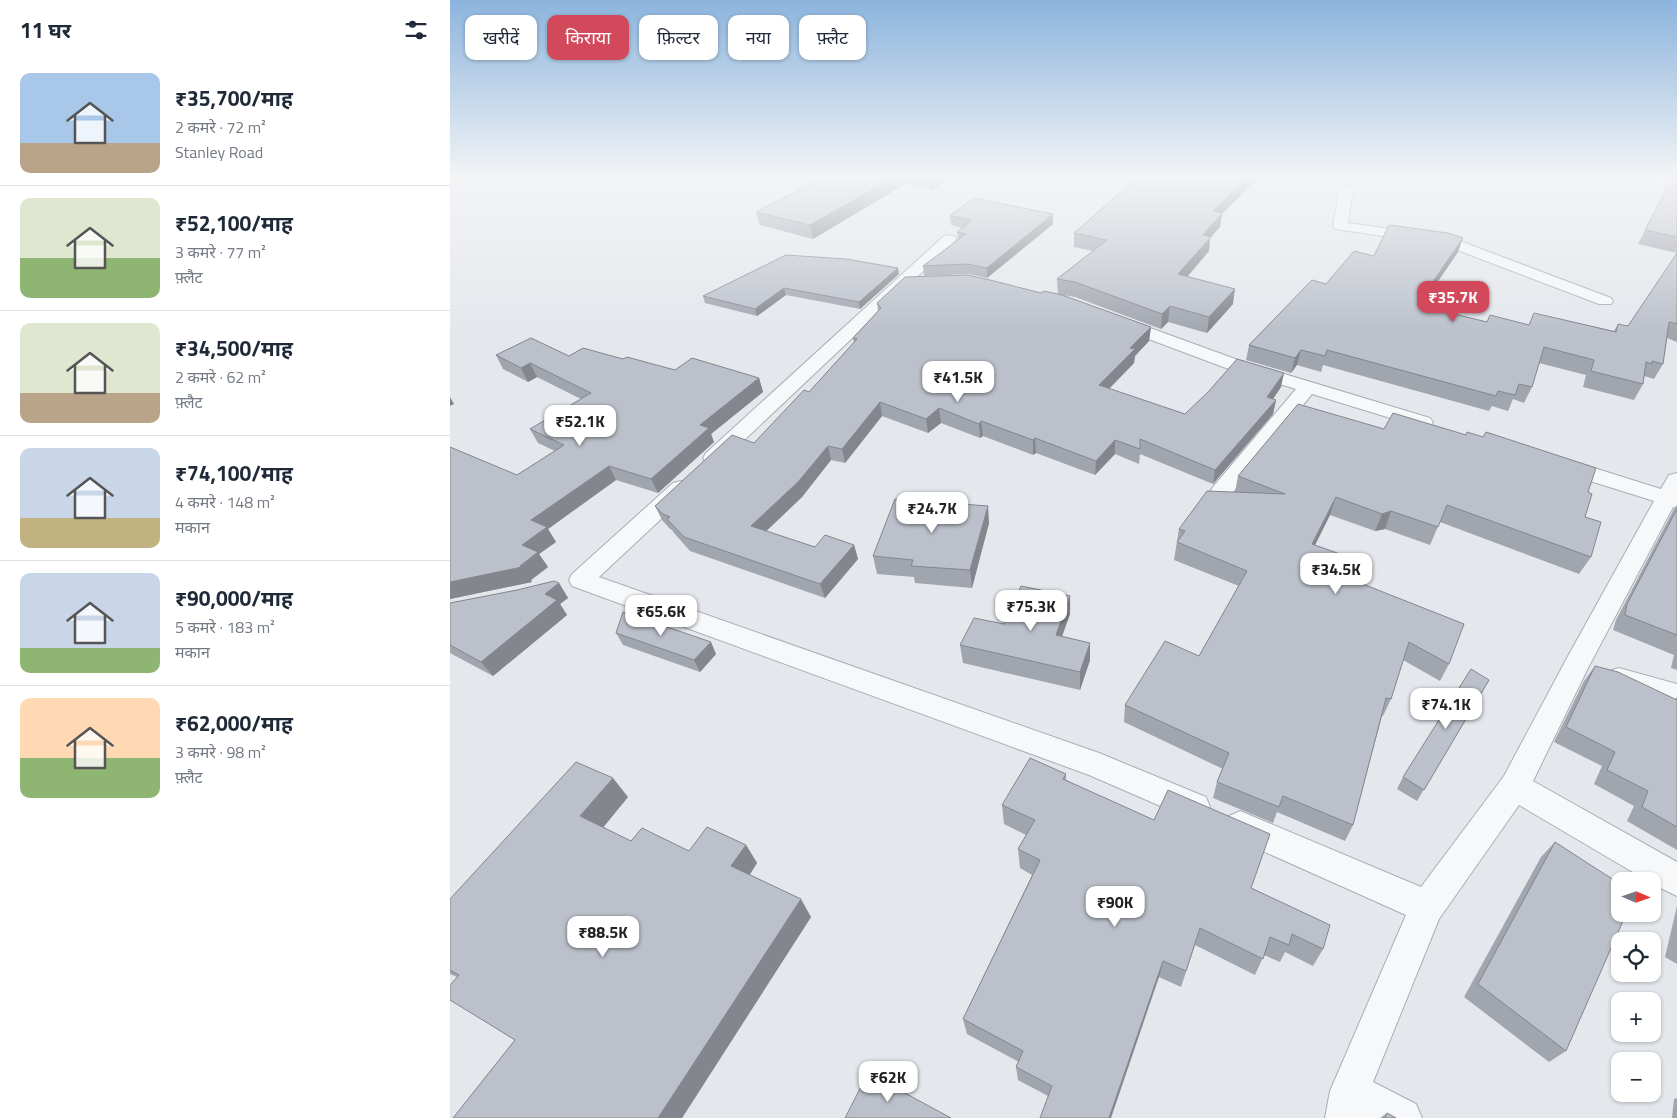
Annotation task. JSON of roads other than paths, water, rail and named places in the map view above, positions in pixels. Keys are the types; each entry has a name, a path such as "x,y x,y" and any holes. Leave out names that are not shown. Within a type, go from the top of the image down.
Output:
{"street":[{"path":"1363,229 1447,241 1605,301"},
{"path":"949,239 572,583 1099,766 1427,906"},
{"path":"902,283 930,282"},
{"path":"1104,316 1232,364 1309,386 1441,428"},
{"path":"1221,492 1309,386"},
{"path":"1402,1118 1348,1105 1427,906 1515,786 1576,666 1674,493 1546,460"},
{"path":"1576,666 1677,695"},
{"path":"1515,786 1677,880"}]}
